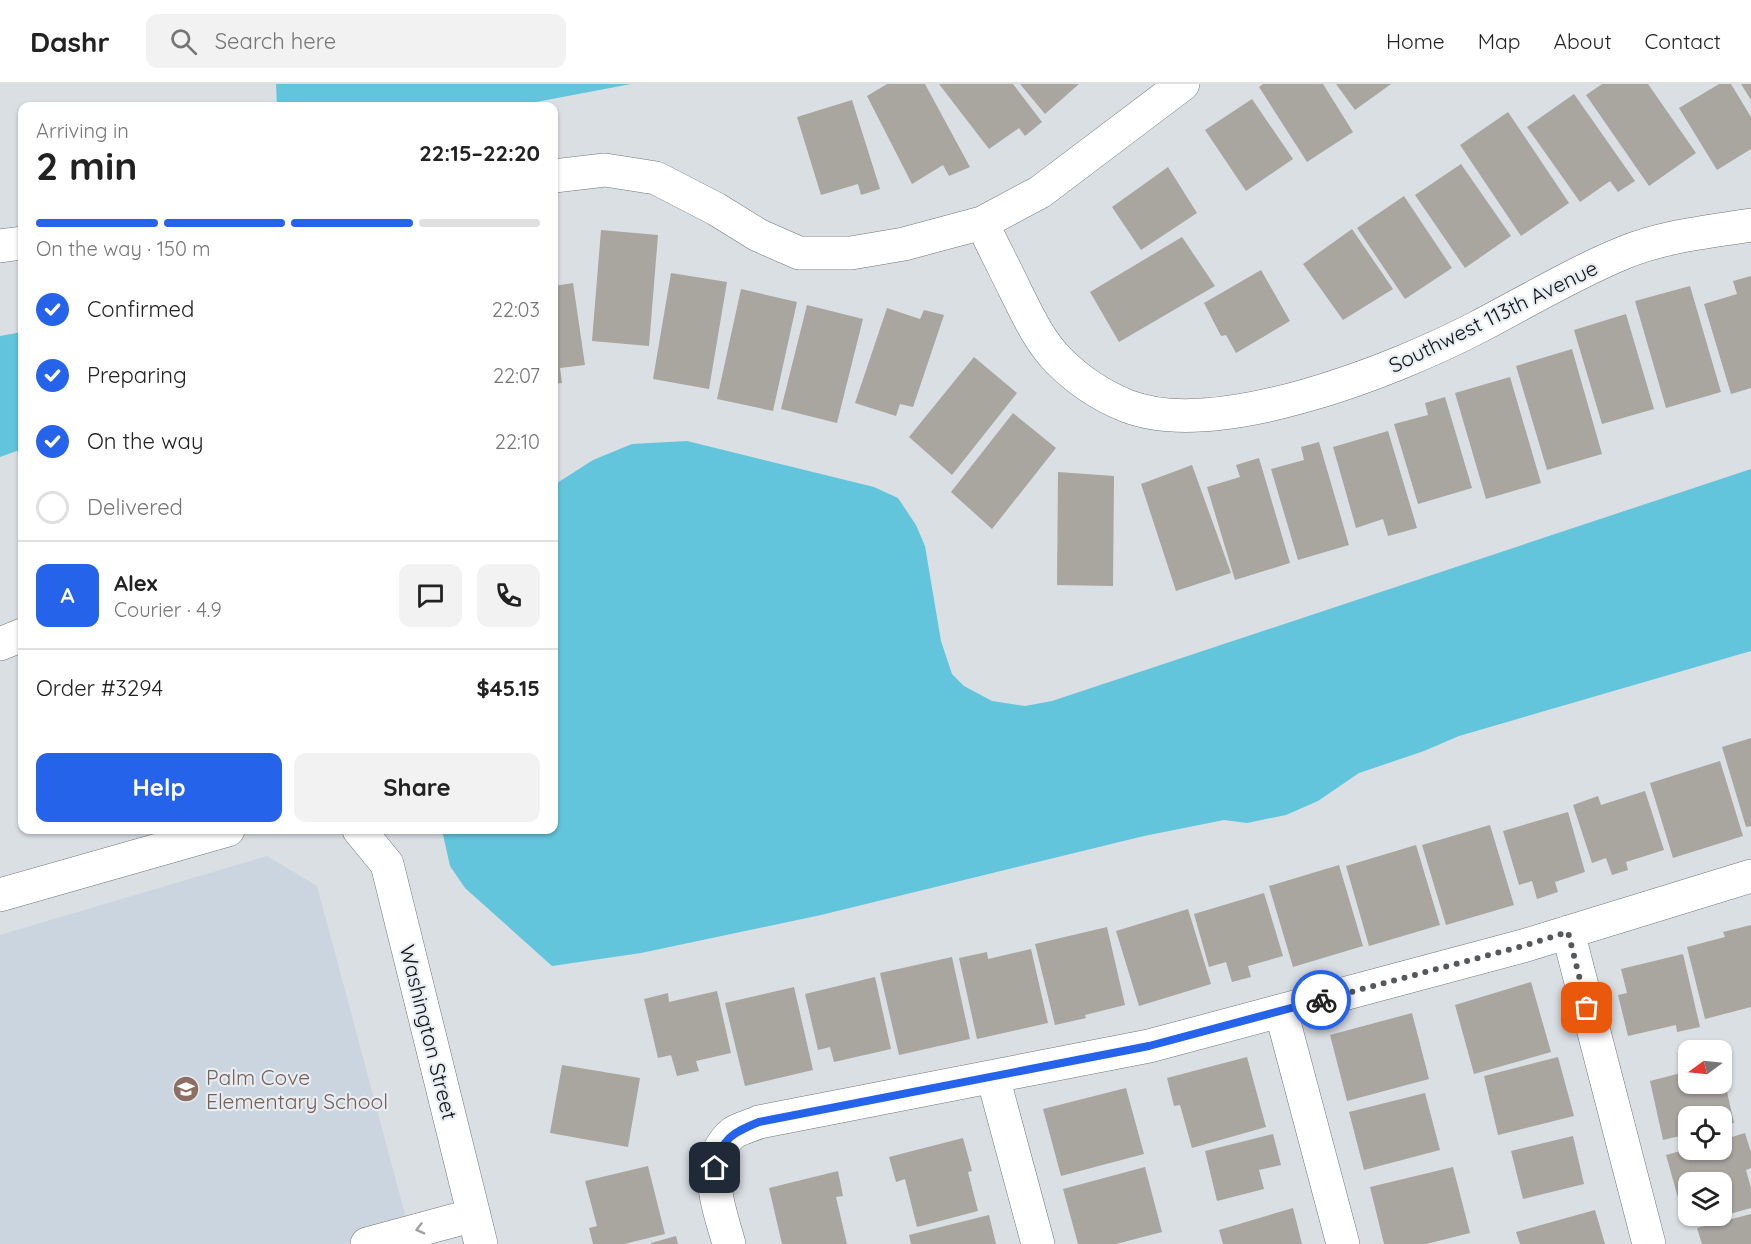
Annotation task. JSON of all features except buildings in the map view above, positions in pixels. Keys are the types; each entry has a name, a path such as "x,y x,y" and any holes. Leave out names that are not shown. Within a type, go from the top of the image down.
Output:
{"street":[{"path":"558,176 605,170 656,178 716,209 758,235 799,253 851,253 904,244 982,224 1040,192 1183,84"},
{"name":"Southwest 113th Avenue","path":"982,224 1034,329 1058,360 1089,386 1128,406 1164,415 1216,415 1289,400 1380,372 1476,328 1565,279 1625,252 1674,237 1751,225"},
{"path":"0,246 18,244"},
{"path":"0,644 18,637"},
{"path":"0,895 214,834"},
{"name":"Washington Street","path":"362,834 387,864 478,1229"},
{"path":"729,1244 714,1186 719,1150 734,1132 759,1122 1149,1046 1523,946 1751,876"},
{"path":"1568,932 1649,1244"},
{"path":"1281,1011 1343,1244"},
{"path":"993,1077 1038,1244"},
{"path":"367,1244 478,1229"}],"shaded area":[{"name":"Palm Cove Elementary School","path":"267,856 317,886 413,1244 0,1244 0,935"}],"water":[{"path":"276,84 631,84 536,102 277,102"},
{"path":"18,333 18,450 0,457 0,336"},
{"path":"687,441 874,487 898,498 916,525 925,546 941,641 952,674 964,686 992,701 1025,706 1052,701 1751,469 1751,651 1459,736 1424,751 1359,773 1318,801 1286,815 1247,823 1224,820 1144,836 821,915 641,953 552,966 465,888 450,866 443,834 558,834 558,482 593,460 632,444"}],"way so far":[{"path":"1321,1000 1568,932 1587,1008"}],"place":[{"name":"Palm Cove Elementary School","path":"186,1089"}],"route":[{"path":"715,1168 719,1150 734,1132 759,1122 1149,1046 1321,1000"}]}
